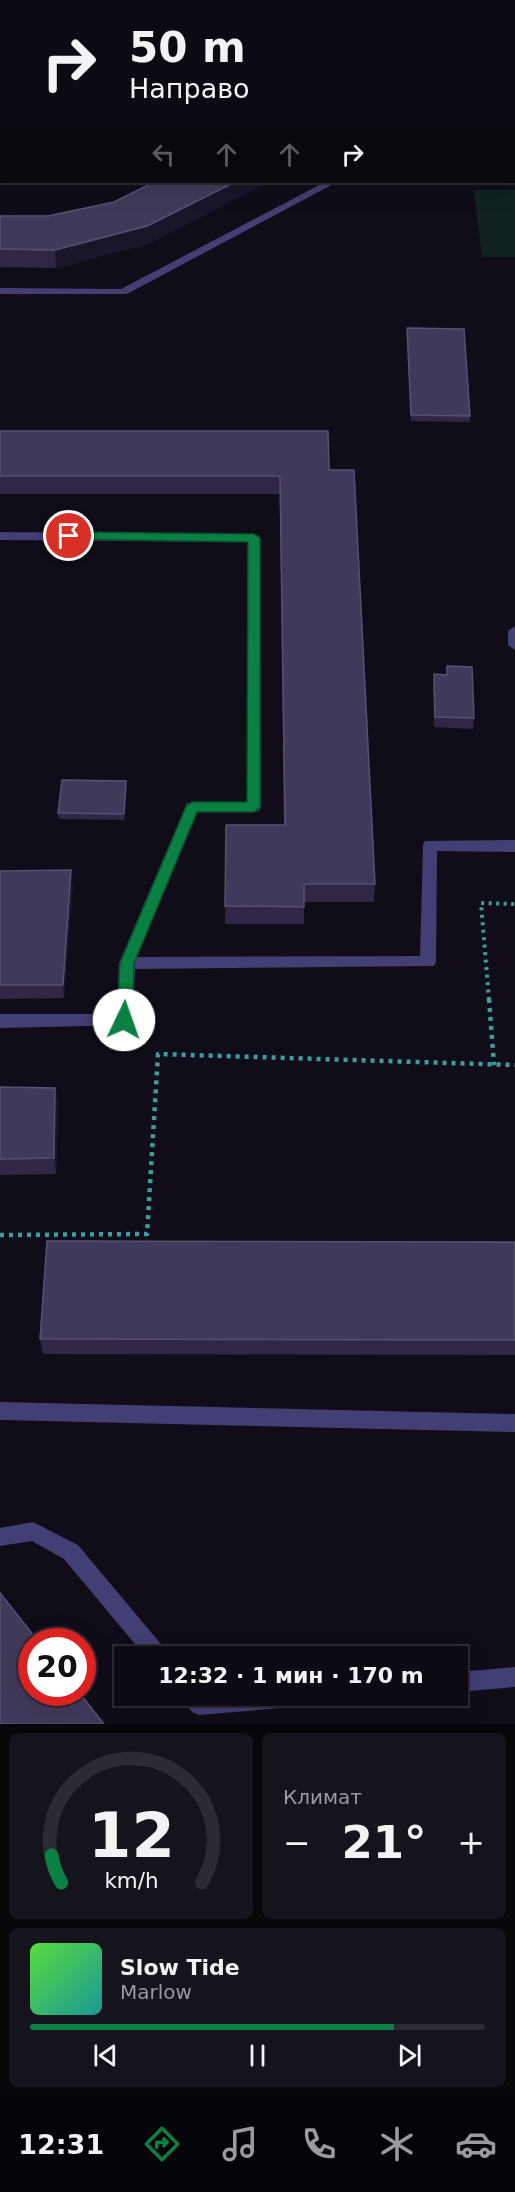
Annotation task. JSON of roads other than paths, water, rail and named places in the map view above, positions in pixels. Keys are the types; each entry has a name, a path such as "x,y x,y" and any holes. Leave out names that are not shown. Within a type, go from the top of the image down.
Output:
{"lane":[{"path":"0,291 123,292 330,183"},
{"path":"0,536 254,538 254,807 192,807 127,963 124,1020 0,1020"},
{"path":"515,631 515,645"},
{"path":"127,963 428,962 430,845 515,846"},
{"path":"0,1411 515,1423"},
{"path":"0,1537 33,1531 71,1552 150,1646"},
{"path":"468,1681 515,1677"}]}
